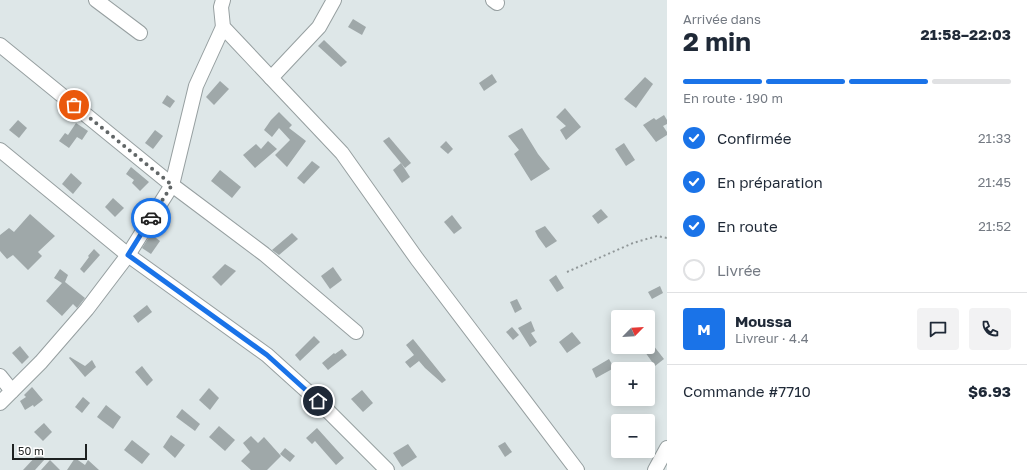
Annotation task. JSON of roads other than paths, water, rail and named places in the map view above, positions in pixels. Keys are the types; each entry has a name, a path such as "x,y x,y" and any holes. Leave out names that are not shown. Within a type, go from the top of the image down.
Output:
{"street":[{"path":"96,0 140,33"},
{"path":"271,78 319,27 334,0"},
{"path":"0,403 40,362 87,309 128,255 172,185 196,86 223,27 219,2"},
{"path":"223,27 342,153 417,259 576,470"},
{"path":"0,45 172,185 264,254 356,332"},
{"path":"0,150 128,255 267,355 318,401 388,470"},
{"path":"0,376 12,390"},
{"path":"655,470 667,448"}]}
